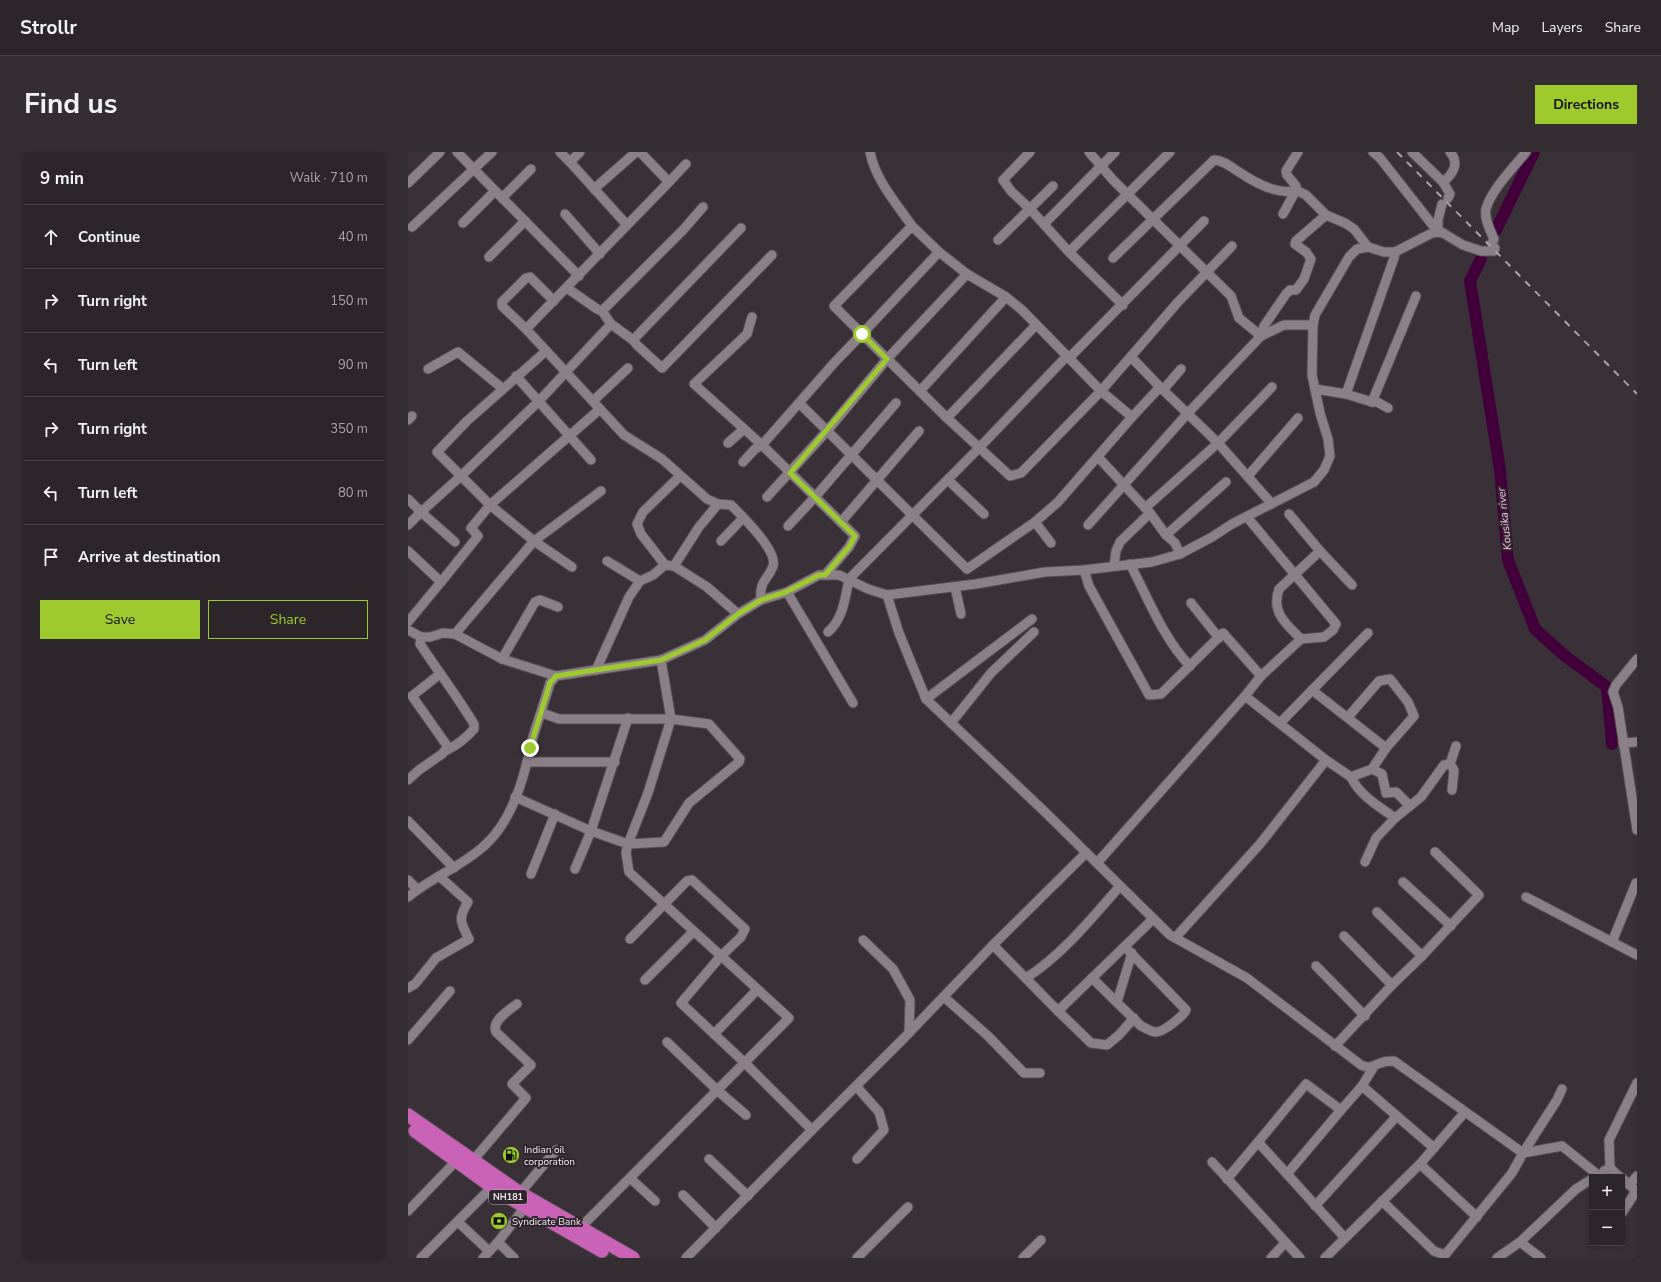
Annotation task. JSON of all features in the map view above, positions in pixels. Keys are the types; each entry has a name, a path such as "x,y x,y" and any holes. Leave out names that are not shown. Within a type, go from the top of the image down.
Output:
{"highway":[{"name":"NH181","path":"408,1114 465,1161 492,1187 616,1258"},
{"name":"NH181","path":"410,1130 634,1258"}],"street":[{"path":"408,183 440,152"},
{"path":"456,152 579,276"},
{"path":"412,227 492,152"},
{"path":"560,152 627,225"},
{"path":"570,162 580,152"},
{"path":"594,189 636,152"},
{"path":"640,152 669,182"},
{"path":"870,152 871,159 885,188 912,226 939,252 967,274 1006,297 1102,391 1132,417"},
{"path":"1030,152 1003,180 1069,252 1123,305"},
{"path":"1089,152 1152,219 1231,296 1239,318 1261,336"},
{"path":"1044,224 1115,152"},
{"path":"1069,252 1170,152"},
{"path":"1283,214 1296,190 1296,186 1287,175 1286,171 1298,152"},
{"path":"1374,152 1440,233 1463,245 1481,251 1494,251 1494,239 1488,225 1486,210 1493,194 1526,152"},
{"path":"1412,152 1443,182 1450,194 1445,201 1438,220 1440,233"},
{"path":"1443,182 1448,178 1456,163 1455,158 1450,152"},
{"path":"1113,258 1214,160 1220,160 1248,178 1272,189 1289,192 1296,190 1306,195 1326,215 1345,223 1354,229 1368,247"},
{"path":"526,329 686,164"},
{"path":"463,224 531,169"},
{"path":"998,240 1053,186"},
{"path":"602,310 683,230 703,206"},
{"path":"565,214 600,254"},
{"path":"1261,336 1264,326 1286,294 1290,290 1296,290 1308,272 1311,259 1306,252 1295,244 1296,241 1326,215"},
{"path":"489,257 525,221"},
{"path":"828,632 836,624 845,604 849,579 913,516 1068,357 1123,305 1204,221"},
{"path":"912,226 834,306 947,418 1010,476 1021,472 1102,391 1178,302 1232,246"},
{"path":"633,340 741,228"},
{"path":"408,630 421,637 430,637 444,633 455,634 502,659 556,676 661,660 705,640 738,614 761,600 786,592 819,575 839,575 868,589 887,595 955,587 1045,572 1084,570 1152,562 1180,554 1314,482 1324,470 1330,456 1328,439 1320,413 1312,375 1313,325 1315,315 1349,257 1357,249 1368,247 1384,252 1395,252 1430,234 1440,233"},
{"path":"743,462 762,445 800,404 834,363 939,252"},
{"path":"1346,394 1395,252"},
{"path":"567,288 597,309 602,310 611,324 633,340 662,368 772,255"},
{"path":"767,497 827,431 887,359 967,274"},
{"path":"554,301 530,277 526,278 502,302 502,306 526,329 624,435 662,459 707,499 718,504 731,505 755,529 771,553 774,561 774,565 761,585 761,600"},
{"path":"1372,402 1416,296"},
{"path":"920,391 1006,297"},
{"path":"752,317 747,334 694,384 762,445 855,536 849,547 825,575"},
{"path":"408,525 538,402 611,324"},
{"path":"1088,525 1188,413 1261,336 1284,324 1313,325"},
{"path":"947,418 1036,325"},
{"path":"546,351 467,420 437,452 490,505 534,541 572,567"},
{"path":"428,369 458,352 502,388"},
{"path":"1131,357 1161,389 1218,443 1272,504"},
{"path":"593,401 628,368"},
{"path":"800,404 967,569 1035,522 1058,502 1132,417 1181,368"},
{"path":"516,376 591,460"},
{"path":"1114,566 1116,551 1120,542 1147,510 1218,443 1272,387"},
{"path":"1315,389 1346,394 1372,402 1377,402 1388,408"},
{"path":"788,526 896,403"},
{"path":"408,622 478,536 471,528 490,505 600,409"},
{"path":"1248,476 1298,418"},
{"path":"728,443 744,429"},
{"path":"841,522 920,431"},
{"path":"1098,457 1125,485 1166,535 1175,543 1180,554"},
{"path":"680,476 643,512 637,524 641,534 669,565 707,587 738,614"},
{"path":"948,480 984,514"},
{"path":"1166,535 1226,482"},
{"path":"455,634 534,541 602,491"},
{"path":"408,500 455,542"},
{"path":"596,670 629,597 640,581 669,565 718,504"},
{"path":"1288,514 1352,585"},
{"path":"1097,863 1261,676 1301,639 1324,637 1333,630 1336,624 1247,517"},
{"path":"721,541 743,518"},
{"path":"1035,522 1051,542"},
{"path":"408,551 441,582"},
{"path":"1301,639 1279,614 1276,604 1279,589 1320,551"},
{"path":"607,561 640,581"},
{"path":"1130,564 1164,630 1183,659 1190,666"},
{"path":"1084,570 1089,586 1149,695 1161,694 1224,633 1261,676"},
{"path":"955,587 961,614"},
{"path":"786,592 853,703"},
{"path":"887,595 899,633 926,699 1097,863 1170,936 1247,978 1335,1046 1366,1068 1373,1068"},
{"path":"502,659 535,602 540,600 558,607"},
{"path":"1191,603 1219,638"},
{"path":"926,699 1032,618"},
{"path":"952,723 991,672 1034,632"},
{"path":"1280,723 1368,633"},
{"path":"408,780 419,770 463,740 474,728 474,724 452,688 440,674 420,644 421,637"},
{"path":"1637,659 1616,685 1613,692 1618,708 1637,830"},
{"path":"580,1228 789,1018 720,957 629,872 626,853 628,844 648,793 671,719 661,660"},
{"path":"440,674 412,696 448,747 447,750"},
{"path":"408,897 417,889 469,859 493,837 510,809 528,762 530,748 550,683 556,676"},
{"path":"1348,717 1379,681 1390,679 1408,702 1414,716 1386,748 1372,769 1351,777"},
{"path":"1312,690 1386,748"},
{"path":"1245,696 1326,760 1351,777 1353,782 1368,798 1395,818"},
{"path":"515,796 591,831 628,844 664,842 689,803 739,762 740,759 709,724 671,719 559,719 542,713"},
{"path":"575,869 591,831 615,762 628,718"},
{"path":"1623,743 1637,742"},
{"path":"1450,764 1456,746"},
{"path":"1175,938 1260,844 1326,760"},
{"path":"528,762 615,762"},
{"path":"1450,764 1454,770 1452,790"},
{"path":"1365,862 1376,838 1395,818 1421,797 1444,765 1450,764"},
{"path":"1372,769 1382,774 1386,793 1396,792 1410,806"},
{"path":"531,874 554,814"},
{"path":"408,821 454,868"},
{"path":"1335,1046 1479,895 1435,852"},
{"path":"686,1258 909,1033 993,945 1086,853"},
{"path":"410,983 436,958 469,939 460,923 462,912 468,902 439,876"},
{"path":"408,880 417,889"},
{"path":"630,939 687,882 692,880 745,929 741,937 720,957 681,1003 812,1130"},
{"path":"1403,882 1451,926"},
{"path":"1612,942 1636,883"},
{"path":"1026,978 1040,969 1088,922 1120,886"},
{"path":"1526,897 1637,955"},
{"path":"1377,912 1422,956"},
{"path":"1058,1011 1092,978 1128,950 1153,918"},
{"path":"645,980 693,932"},
{"path":"1344,936 1392,985"},
{"path":"863,940 893,970 910,1000 909,1033"},
{"path":"993,945 1091,1043 1107,1045 1119,1036 1134,1018"},
{"path":"1117,1002 1128,950"},
{"path":"1092,978 1141,1026 1158,1032 1179,1018 1186,1010 1128,950"},
{"path":"1316,966 1365,1016"},
{"path":"714,1034 757,990"},
{"path":"408,1040 450,991"},
{"path":"944,997 988,1036 1024,1074 1040,1073"},
{"path":"408,1211 465,1161 526,1098 512,1084 531,1065 496,1032 494,1028 495,1023 516,1004"},
{"path":"667,1042 717,1090 746,1115"},
{"path":"1287,1174 1362,1086 1373,1068 1383,1062 1394,1061 1523,1153 1562,1146 1592,1174"},
{"path":"1629,1185 1610,1168 1609,1140 1637,1083"},
{"path":"1227,1179 1306,1084 1341,1110"},
{"path":"856,1086 879,1112 884,1130 857,1159"},
{"path":"1362,1086 1434,1148"},
{"path":"1382,1201 1434,1251 1445,1255 1512,1173 1557,1100 1562,1089"},
{"path":"1325,1258 1420,1164 1465,1112"},
{"path":"1315,1206 1396,1116"},
{"path":"1258,1142 1345,1238"},
{"path":"520,1193 556,1150"},
{"path":"709,1159 748,1196"},
{"path":"1212,1162 1300,1258"},
{"path":"1420,1164 1477,1217"},
{"path":"1600,1174 1610,1168"},
{"path":"1623,1210 1629,1185 1637,1176"},
{"path":"630,1178 655,1201"},
{"path":"1497,1258 1520,1242 1576,1189 1589,1181"},
{"path":"421,1258 492,1187"},
{"path":"683,1195 716,1228"},
{"path":"458,1222 486,1255 525,1207"},
{"path":"857,1258 908,1207"},
{"path":"1024,1258 1041,1240"},
{"path":"498,1242 514,1258"},
{"path":"1271,1258 1285,1242"},
{"path":"1520,1242 1541,1258"}],"waterway":[{"name":"Kousika river","path":"1496,230 1534,152"},
{"name":"Kousika river","path":"1481,259 1470,281 1500,470 1508,560 1535,629 1565,656 1607,687 1612,744"}],"railway":[{"path":"1397,152 1637,394"}],"place":[{"name":"Indian oil corporation","path":"511,1155"},
{"name":"Syndicate Bank","path":"499,1221"}],"route":[{"path":"530,748 550,683 556,676 661,660 683,651 705,640 738,614 761,600 786,592 819,575 825,575 849,547 855,536 790,473 887,359 862,334"}]}
